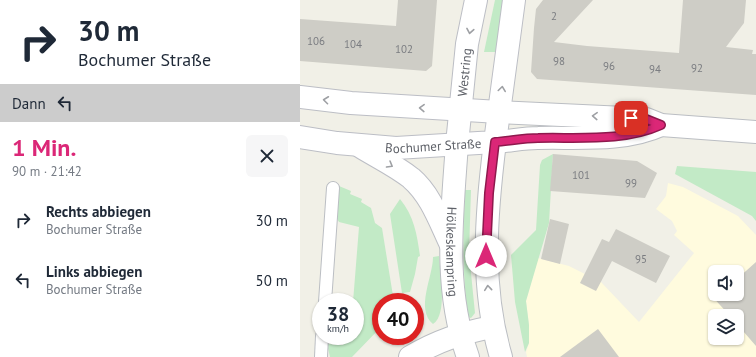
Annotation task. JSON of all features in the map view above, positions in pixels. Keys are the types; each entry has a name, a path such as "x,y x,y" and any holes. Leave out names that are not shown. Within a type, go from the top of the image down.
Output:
{"street":[{"name":"Westring","path":"457,144 467,44 476,0"},
{"path":"500,357 492,327 487,275 487,232 495,142 514,0"},
{"name":"Bochumer Straße","path":"300,97 351,103 461,110 646,119 661,125 756,132"},
{"name":"Bochumer Straße","path":"300,137 356,145 396,148 537,138 617,136 646,132 661,125"},
{"name":"Hölkeskampring","path":"457,144 451,245 452,290 460,334 468,357"},
{"path":"356,145 405,174 416,183 436,212 451,245"},
{"path":"410,357 431,345 460,334 492,327"}],"lane":[{"path":"326,293 333,188"},
{"path":"321,357 322,345"}],"shaded area":[{"path":"668,183 683,187 738,216 756,235 756,357 527,357 526,352 529,343 529,325 526,301 538,258 569,266 601,282 639,322 694,253 674,235 677,231 672,221 656,209 666,196"}],"green space":[{"path":"495,0 503,0 497,52 484,52"},
{"path":"553,154 549,223 526,301 529,325 529,343 525,352 515,302 511,255 536,230 540,165 542,160"},
{"path":"677,166 756,172 756,221 752,216 675,174"},
{"path":"339,186 351,191 350,194 362,199 361,202 371,208 375,223 382,228 393,293 372,293 372,336 364,345 364,293 354,293 359,227 339,222 336,217"},
{"path":"465,190 471,190 469,253 475,313 471,318 468,317 464,269 463,238"},
{"path":"400,199 409,212 418,240 420,256 418,257 410,292 402,293 390,214"},
{"path":"439,256 442,303 438,319 433,324 428,318 425,310 425,301 433,257"},
{"path":"327,345 364,345 352,357 330,357"}],"building":[{"path":"398,0 437,0 432,66 426,71 300,61 300,19 396,26"},
{"path":"543,0 593,0 554,42 679,53 683,0 746,0 744,23 726,47 753,50 752,54 756,54 756,95 537,79 531,72 534,28 536,9"},
{"path":"553,154 637,161 657,173 645,198 550,191"},
{"path":"550,219 569,224 560,264 541,259"},
{"path":"616,229 670,256 656,283 612,261 596,291 580,283 602,239 609,242"},
{"path":"756,262 756,346 744,332 744,309 724,309 716,301 744,301 744,273"},
{"path":"598,329 619,357 560,357"}],"route":[{"path":"486,256 489,193 495,142 537,138 617,136 646,132 661,125 646,119 631,118"}]}
